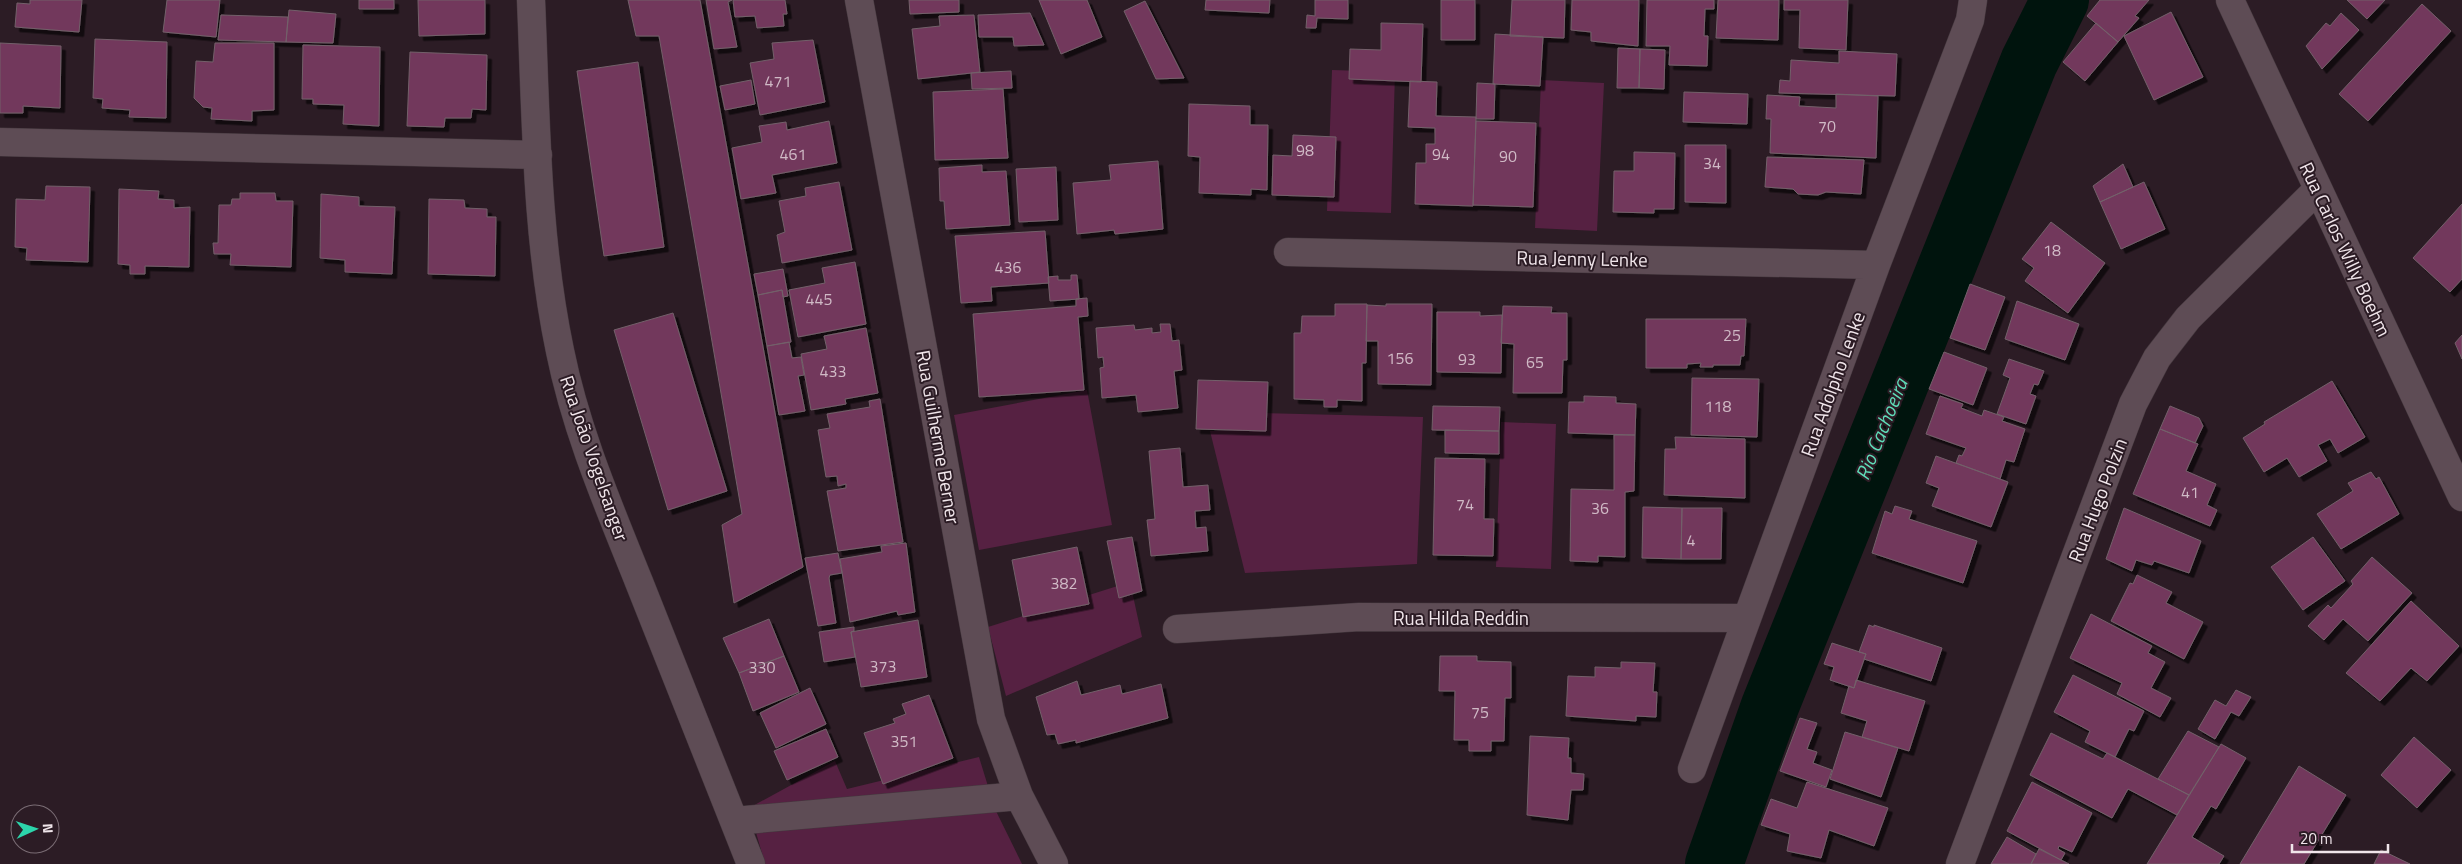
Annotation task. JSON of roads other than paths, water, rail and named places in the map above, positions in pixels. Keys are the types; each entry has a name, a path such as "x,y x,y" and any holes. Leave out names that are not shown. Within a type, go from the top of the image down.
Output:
{"street":[{"name":"Rua João Vogelsanger","path":"531,0 538,154 551,292 560,352 575,413 604,496 751,864"},
{"name":"Rua Guilherme Berner","path":"859,0 991,719 1019,796 1054,864"},
{"name":"Rua Adolpho Lenke","path":"1692,769 1876,265 1970,20 1973,0"},
{"name":"Rua Carlos Willy Boehm","path":"2230,0 2462,497"},
{"path":"0,142 538,154"},
{"name":"Rua Hugo Polzin","path":"1960,864 2133,404 2157,358 2188,318 2318,189"},
{"name":"Rua Jenny Lenke","path":"1288,252 1876,265"},
{"name":"Rua Hilda Reddin","path":"1177,629 1359,617 1746,618"},
{"path":"734,821 1019,796"}],"waterway":[{"name":"Rio Cachoeira","path":"1714,864 1770,706 2029,62 2060,0"}]}
